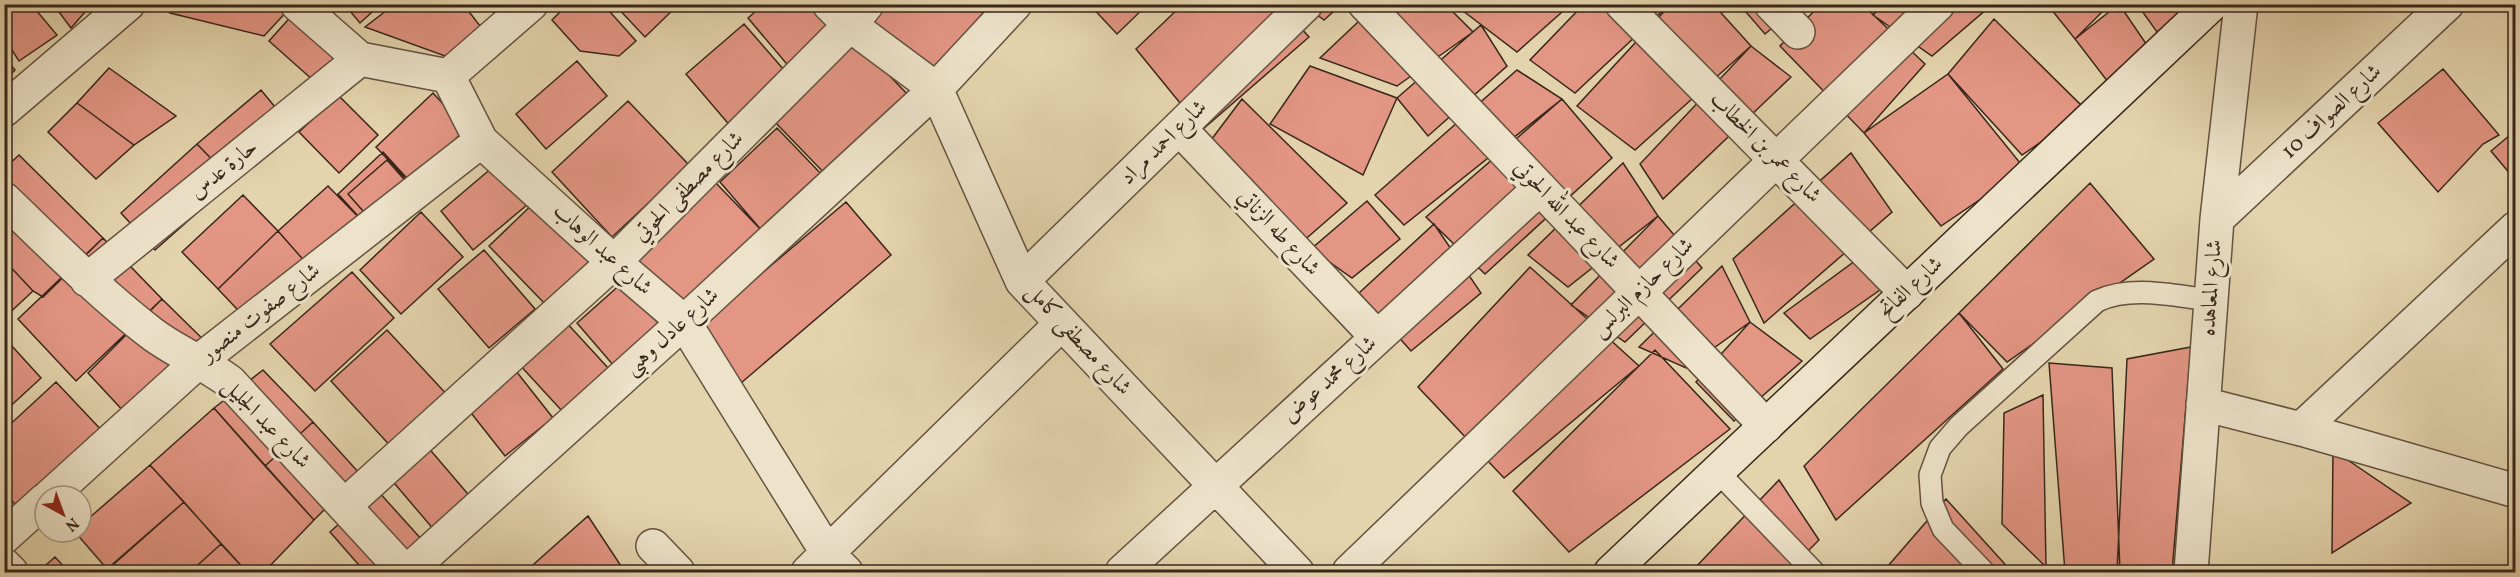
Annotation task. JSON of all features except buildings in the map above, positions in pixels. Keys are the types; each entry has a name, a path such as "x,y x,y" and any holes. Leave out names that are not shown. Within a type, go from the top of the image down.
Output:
{"street":[{"path":"4,110 128,4"},
{"path":"297,4 360,59 448,76 531,4"},
{"name":"شارع عادل وهبى","path":"406,573 684,322 936,89 1015,4"},
{"name":"شارع احمد مراد","path":"1022,281 1306,4"},
{"name":"شارع عبد الله الحوتي","path":"1365,4 1766,426"},
{"name":"شارع عمر بن الخطاب","path":"1622,4 1907,292"},
{"path":"1771,4 1798,32"},
{"name":"شارع حازم البرلس","path":"1349,573 1938,4"},
{"name":"شارع الفاتح","path":"1611,573 2211,4"},
{"name":"شارع المعاهده","path":"2192,573 2217,219 2241,4"},
{"name":"شارع الصواف 10","path":"2217,219 2447,4"},
{"name":"شارع مصطفى كامل","path":"849,11 936,89 1022,281 1297,573"},
{"name":"شارع مصطفى الحوتي","path":"344,506 614,262 849,11"},
{"name":"حارة عدس","path":"87,280 360,59"},
{"name":"شارع عبد الوهاب","path":"448,76 481,141 614,262 684,322 827,566"},
{"name":"شارع طه الزناتي","path":"1179,128 1377,337"},
{"name":"شارع صفوت منصور","path":"63,484 199,361 481,141"},
{"name":"شارع محمد عوض","path":"1122,573 1540,188"},
{"name":"شارع عبد الجليل","path":"4,199 87,280 153,335 230,382 406,573"},
{"path":"2301,429 2516,228"},
{"path":"827,566 1061,324"},
{"path":"2203,404 2301,429 2516,492"},
{"path":"4,537 33,511"},
{"path":"653,546 678,573"},
{"path":"4,565 11,573"}],"lane":[{"path":"1984,573 1943,529 1932,503 1930,475 1940,448 1959,426 2097,301 2127,292 2211,300"},
{"path":"1718,472 1814,573"}]}
